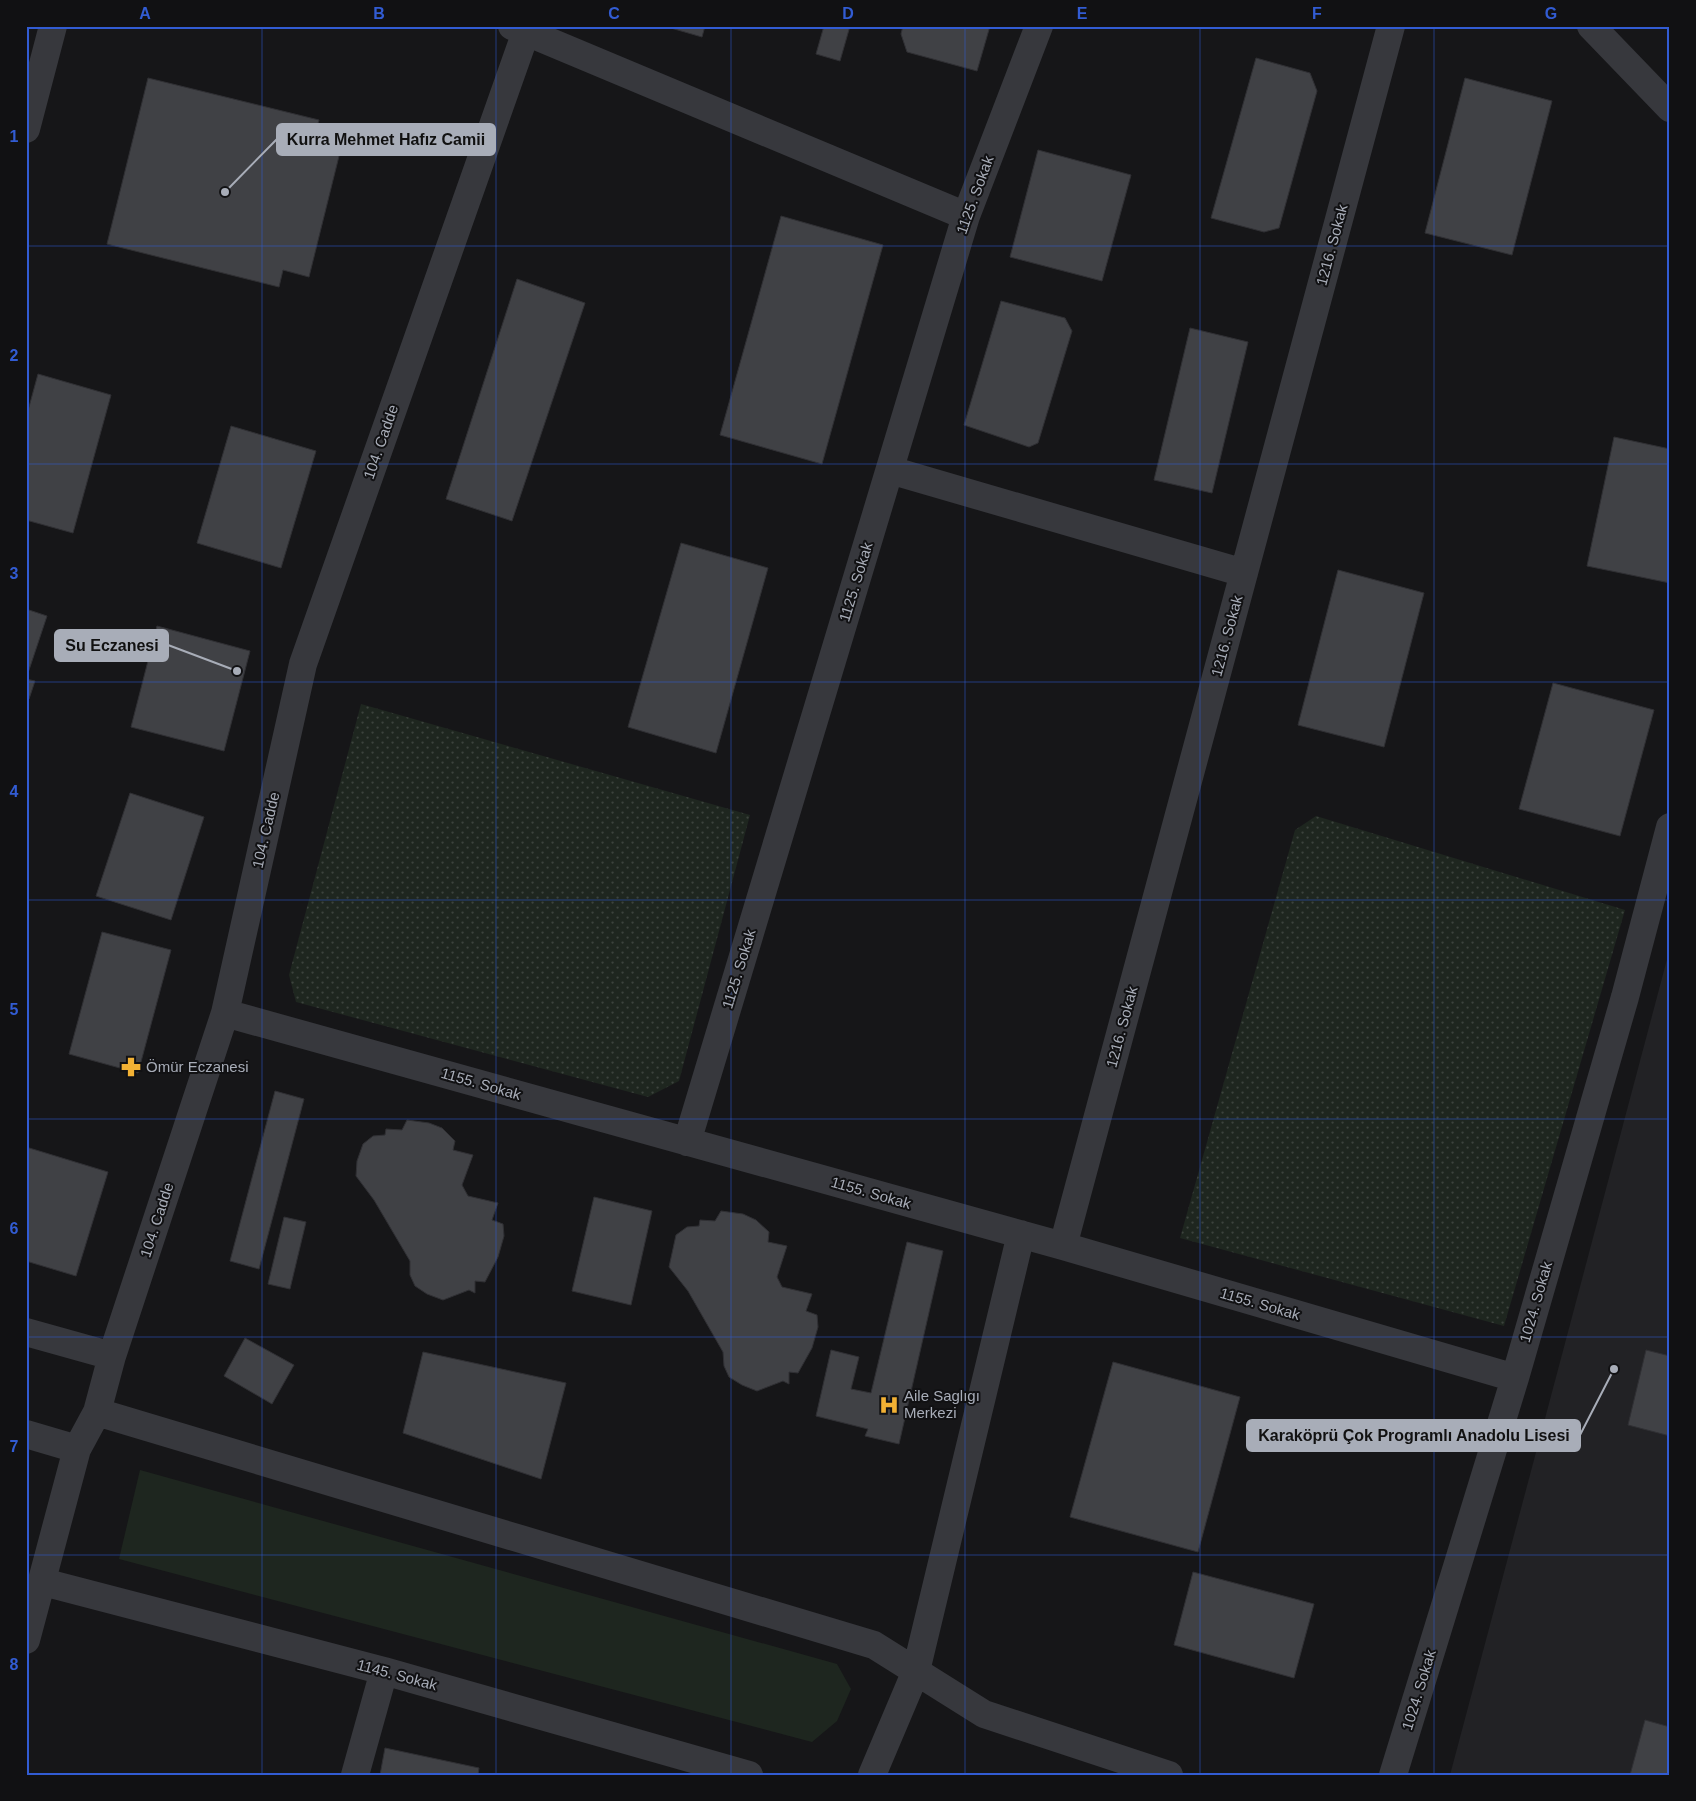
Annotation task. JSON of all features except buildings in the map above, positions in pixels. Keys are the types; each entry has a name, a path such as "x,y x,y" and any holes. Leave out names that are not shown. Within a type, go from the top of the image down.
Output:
{"street":[{"path":"26,129 53,26"},
{"name":"1125. Sokak","path":"687,1142 966,216 1039,26"},
{"name":"1216. Sokak","path":"1063,1246 1391,26"},
{"path":"1591,26 1670,108"},
{"path":"522,28 966,216"},
{"name":"104. Cadde","path":"26,1640 77,1449 97,1412 112,1356 225,1013 303,664 522,28"},
{"path":"890,470 1244,573"},
{"name":"1024. Sokak","path":"1393,1775 1514,1378 1625,997 1660,901 1670,827"},
{"name":"1155. Sokak","path":"225,1013 1021,1234 1514,1378"},
{"path":"872,1775 916,1671 1021,1234"},
{"path":"26,1332 112,1356"},
{"path":"97,1412 874,1645 984,1714 1169,1775"},
{"path":"26,1434 77,1449"},
{"name":"1145. Sokak","path":"43,1582 384,1671 749,1775"},
{"path":"354,1775 384,1671"}],"shaded area":[{"path":"361,704 750,815 679,1081 648,1097 296,1002 289,975"},
{"path":"1316,816 1625,910 1504,1326 1180,1238 1295,830"},
{"path":"1670,948 1670,1775 1450,1775 1547,1411"},
{"path":"140,1470 837,1664 851,1689 837,1721 812,1742 119,1559"}],"place":[{"name":"Kurra Mehmet Hafız Camii","path":"225,192"},
{"name":"Su Eczanesi","path":"237,671"},
{"name":"Ömür Eczanesi","path":"131,1067"},
{"name":"Karaköprü Çok Programlı Anadolu Lisesi","path":"1614,1369"},
{"name":"Aile Saglıgı Merkezi","path":"889,1405"}]}
